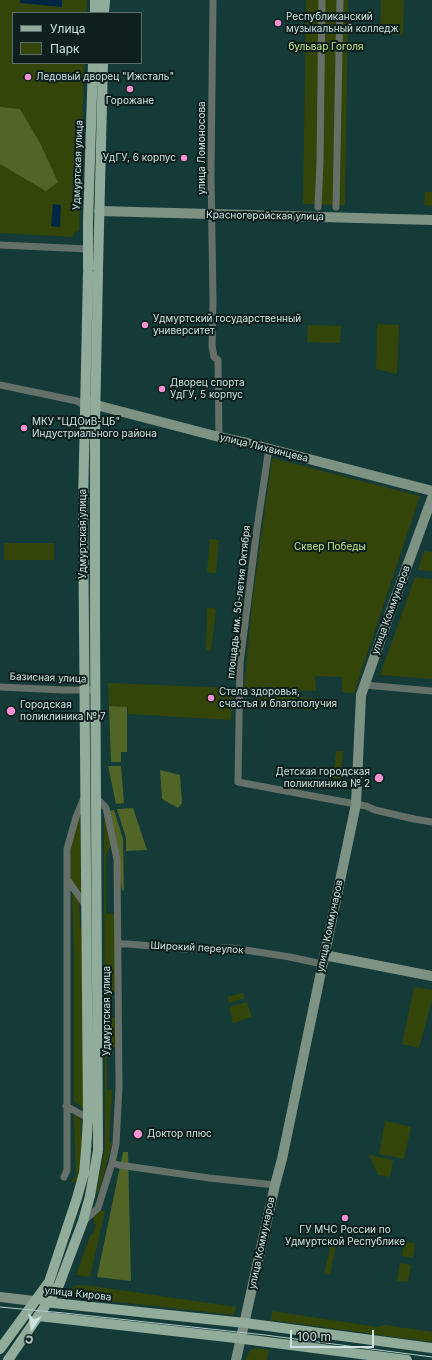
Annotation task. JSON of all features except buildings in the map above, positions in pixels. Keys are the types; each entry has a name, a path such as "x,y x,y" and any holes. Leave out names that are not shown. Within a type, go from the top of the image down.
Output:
{"main road":[{"path":"95,0 95,12"},
{"path":"104,12 105,0"},
{"name":"Удмуртская улица","path":"93,64 88,249 93,270"},
{"name":"Удмуртская улица","path":"0,1349 49,1282 84,1173 88,1118 83,505 89,403 93,270 99,211 103,64"},
{"name":"Удмуртская улица","path":"8,1360 59,1285 83,1221 90,1196 98,1150 95,417 89,403"},
{"path":"83,505 95,505"},
{"path":"83,629 95,629"},
{"path":"85,769 96,769"},
{"path":"62,1243 73,1247"},
{"name":"улица Кирова","path":"38,1316 34,1302 48,1302 244,1323 432,1348"},
{"path":"38,1316 407,1360"},
{"path":"0,1352 7,1354 8,1360"}],"street":[{"name":"улица Ломоносова","path":"213,0 212,353 218,360 219,437"},
{"path":"318,207 322,0"},
{"path":"336,207 340,0"},
{"name":"Красногеройская улица","path":"99,211 432,220"},
{"path":"0,245 88,249"},
{"name":"улица Лихвинцева","path":"0,385 77,402 89,403 432,490"},
{"name":"площадь им. 50-летия Октября","path":"269,448 240,663 238,782 356,804"},
{"name":"улица Коммунаров","path":"236,1360 282,1159 356,804 361,695 432,498"},
{"path":"364,686 432,691"},
{"name":"Базисная улица","path":"0,687 96,690"},
{"name":"Удмуртская улица","path":"64,1178 67,1170 67,850 76,817 85,794"},
{"name":"Удмуртская улица","path":"83,1221 98,1208 112,1163 118,1126 119,944 117,859 106,808 96,797"},
{"path":"356,804 414,819 432,822"},
{"path":"66,879 86,906"},
{"name":"Широкий переулок","path":"119,944 185,949 232,948 432,976"},
{"path":"66,1106 88,1118"},
{"path":"112,1163 119,1166 275,1185"},
{"path":"0,1297 34,1302"}],"green space":[{"path":"0,0 87,0 86,12 12,12 12,64 84,64 79,230 74,233 73,237 0,233"},
{"name":"бульвар Гоголя","path":"306,0 348,0 345,205 303,204"},
{"path":"381,0 404,0 403,35 380,34"},
{"path":"0,107 20,109 40,143 58,182 46,191 0,164"},
{"path":"425,192 432,192 432,206 424,205"},
{"path":"377,324 399,325 397,374 376,369"},
{"path":"308,325 341,326 340,343 307,342"},
{"name":"Сквер Победы","path":"272,458 420,496 354,693 342,692 342,677 315,676 316,691 244,688 252,604"},
{"path":"210,539 219,540 216,573 207,572"},
{"path":"4,543 54,543 54,560 4,560"},
{"path":"424,551 432,552 432,571 418,570"},
{"path":"415,577 432,579 432,679 380,675"},
{"path":"207,607 216,609 211,651 206,650"},
{"path":"108,683 233,688 231,720 128,714 128,707 109,706"},
{"path":"258,695 313,698 312,710 258,707"},
{"path":"109,706 127,707 127,752 121,752 121,762 111,762"},
{"path":"336,751 343,751 340,785 333,787"},
{"path":"108,766 121,766 124,803 116,804"},
{"path":"160,770 180,775 182,803 178,808 162,799"},
{"path":"133,808 147,850 126,851 126,838 117,809"},
{"path":"114,810 123,839 124,891 122,890 109,811"},
{"path":"104,811 112,844 106,854 106,914 115,913 116,992 111,992 112,1017 116,1018 116,1048 107,1046 107,1090 112,1090 109,1141 112,1144 99,1191 96,1193 105,1147"},
{"path":"80,814 82,894 70,877 71,847"},
{"path":"72,890 79,901 80,925 83,933 84,1109 74,1101 74,957"},
{"path":"414,987 432,990 432,1000 419,1048 402,1044"},
{"path":"243,993 245,998 229,1003 227,997"},
{"path":"247,1002 252,1017 233,1023 229,1007"},
{"path":"76,1115 81,1120 81,1134 84,1140 77,1181 71,1182 76,1175 74,1116"},
{"path":"385,1121 411,1127 404,1159 379,1154"},
{"path":"123,1152 128,1152 131,1281 97,1277"},
{"path":"369,1155 393,1160 390,1177 378,1175"},
{"path":"100,1211 105,1211 90,1277 76,1275 90,1236 93,1234 96,1225 94,1224 94,1216"},
{"path":"404,1241 415,1244 413,1258 402,1256"},
{"path":"331,1245 336,1246 330,1275 324,1274"},
{"path":"400,1263 411,1265 408,1282 397,1281"},
{"path":"77,1285 236,1307 234,1315 83,1298 75,1296 71,1293 71,1288"},
{"path":"272,1311 377,1327 385,1325 432,1332 432,1342 271,1320"},
{"path":"257,1348 269,1350 267,1360 246,1360 247,1355 251,1350"}],"water":[{"path":"20,0 62,0 62,7 20,3"},
{"path":"53,204 61,205 60,227 51,226"}],"tram line":[{"path":"0,1307 265,1335 432,1357"}],"place":[{"name":"Республиканский музыкальный колледж","path":"278,23"},
{"name":"Ледовый дворец \"Ижсталь\"","path":"28,77"},
{"name":"Горожане","path":"130,89"},
{"name":"УдГУ, 6 корпус","path":"184,158"},
{"name":"Удмуртский государственный университет","path":"145,325"},
{"name":"Дворец спорта УдГУ, 5 корпус","path":"162,389"},
{"name":"МКУ \"ЦДОиВ-ЦБ\" Индустриального района","path":"24,428"},
{"name":"Стела здоровья, счастья и благополучия","path":"211,698"},
{"name":"Городская поликлиника № 7","path":"11,711"},
{"name":"Детская городская поликлиника № 2","path":"379,778"},
{"name":"Доктор плюс","path":"138,1134"},
{"name":"ГУ МЧС России по Удмуртской Республике","path":"345,1218"}]}
